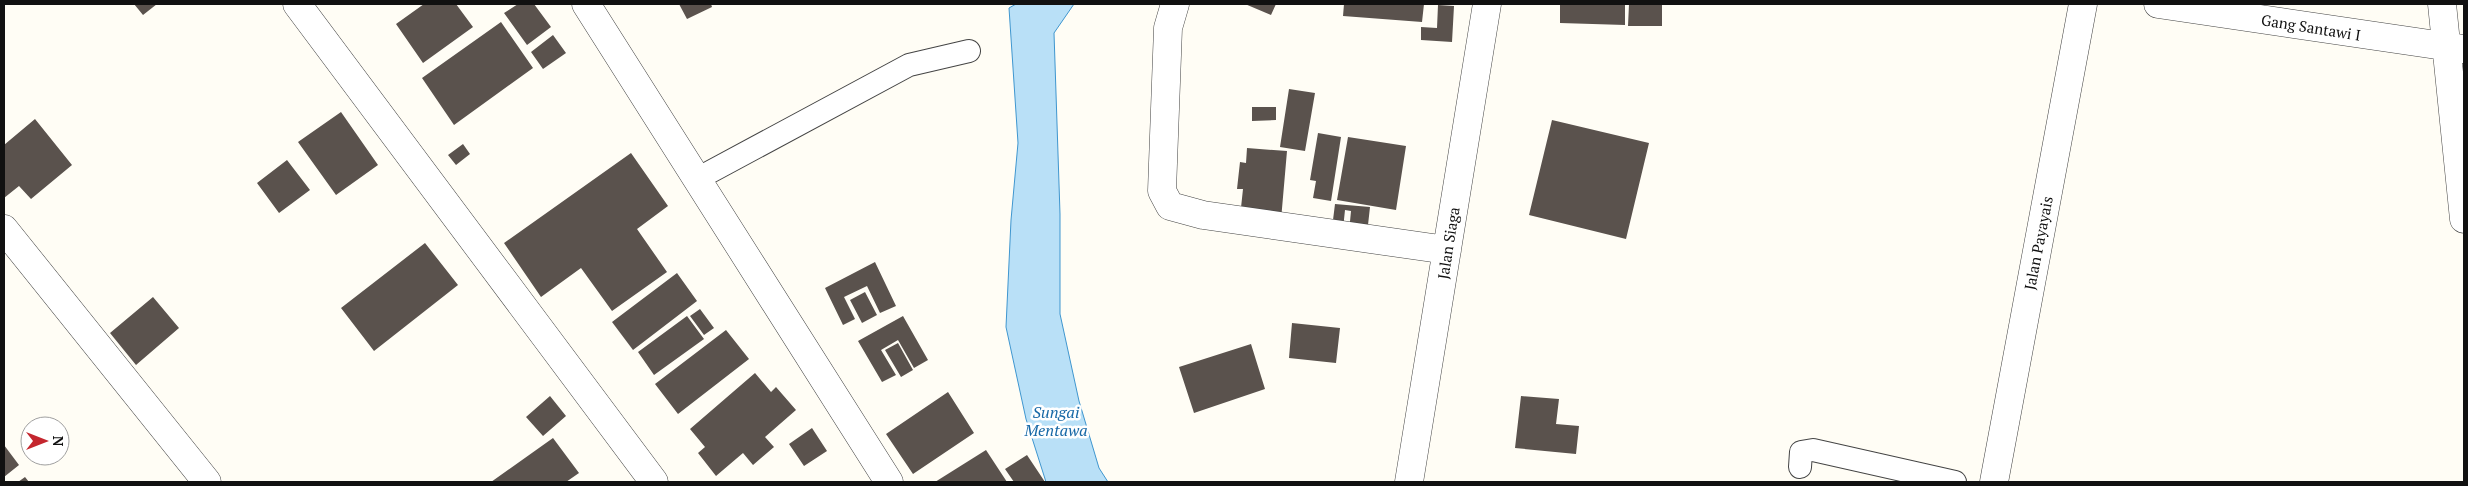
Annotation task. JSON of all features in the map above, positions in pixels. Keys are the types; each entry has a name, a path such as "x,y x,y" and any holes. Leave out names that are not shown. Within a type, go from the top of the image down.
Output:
{"street":[{"path":"297,4 654,482"},
{"path":"586,4 889,482"},
{"path":"1175,4 1168,28 1162,181 1162,191 1170,206 1203,215 1447,250"},
{"name":"Jalan Siaga","path":"1408,482 1487,4"},
{"name":"Jalan Payayais","path":"1994,482 2083,4"},
{"name":"Gang Santawi I","path":"2158,4 2455,49"},
{"path":"2442,4 2455,49 2464,219"},
{"path":"4,230 207,482"}],"lane":[{"path":"697,178 909,65 969,51"},
{"path":"1800,467 1801,452 1813,450 1955,482"}],"water":[{"name":"Sungai Mentawa","path":"1016,4 1074,4 1054,33 1060,214 1060,314 1079,401 1099,468 1108,482 1046,482 1026,419 1006,327 1011,220 1018,143 1009,8"}],"building":[{"path":"134,4 157,4 143,15"},
{"path":"424,4 456,4 473,27 423,63 396,24"},
{"path":"518,4 534,4 551,27 527,45 504,13"},
{"path":"679,4 711,4 712,7 687,19"},
{"path":"1245,4 1276,4 1271,15"},
{"path":"1344,4 1424,4 1422,22 1343,16"},
{"path":"1560,4 1625,4 1625,25 1560,23"},
{"path":"1629,4 1662,4 1662,26 1628,26"},
{"path":"1438,5 1454,6 1452,42 1421,40 1421,27 1437,28"},
{"path":"501,22 533,68 454,125 422,78"},
{"path":"553,35 566,53 543,69 531,52"},
{"path":"1289,89 1315,93 1305,151 1280,147"},
{"path":"1252,107 1276,107 1276,120 1252,121"},
{"path":"341,112 378,165 336,195 298,142"},
{"path":"35,119 72,165 31,199 19,186 4,198 4,145"},
{"path":"1552,120 1649,143 1626,239 1529,215"},
{"path":"1318,133 1341,137 1331,201 1313,198 1316,181 1310,180"},
{"path":"1348,137 1406,146 1396,210 1337,200"},
{"path":"463,144 470,154 456,165 448,155"},
{"path":"1247,148 1287,151 1281,220 1240,217 1243,189 1237,189 1240,162 1246,163"},
{"path":"631,153 668,206 637,229 667,272 612,311 581,268 541,297 504,243"},
{"path":"287,160 310,190 279,213 257,183"},
{"path":"1335,204 1370,207 1367,234 1349,232 1351,211 1345,210 1343,229 1332,228"},
{"path":"425,243 458,285 374,351 341,308"},
{"path":"875,262 896,306 880,313 867,286 844,297 855,319 843,325 825,288"},
{"path":"677,273 697,301 633,350 612,322"},
{"path":"865,292 877,315 862,323 850,300"},
{"path":"153,297 179,328 136,365 110,333"},
{"path":"700,309 714,328 704,335 690,316"},
{"path":"687,316 704,339 654,375 638,352"},
{"path":"903,316 928,360 914,368 898,340 881,350 896,375 882,382 858,341"},
{"path":"1292,323 1340,328 1336,363 1289,358"},
{"path":"726,330 749,359 678,414 655,384"},
{"path":"898,343 913,370 901,377 885,350"},
{"path":"1251,344 1265,389 1194,413 1179,367"},
{"path":"755,373 771,392 776,387 796,410 765,437 774,447 753,465 743,453 716,476 698,453 705,447 690,429"},
{"path":"948,392 974,433 913,474 886,434"},
{"path":"550,396 566,416 543,436 526,417"},
{"path":"1521,396 1559,399 1556,424 1579,426 1576,454 1515,448"},
{"path":"812,428 827,451 804,466 789,444"},
{"path":"553,438 579,473 566,482 491,482"},
{"path":"4,445 19,465 4,477"},
{"path":"986,450 1007,482 935,482"},
{"path":"1027,455 1045,482 1014,482 1005,469"},
{"path":"25,477 29,482 18,482"}]}
